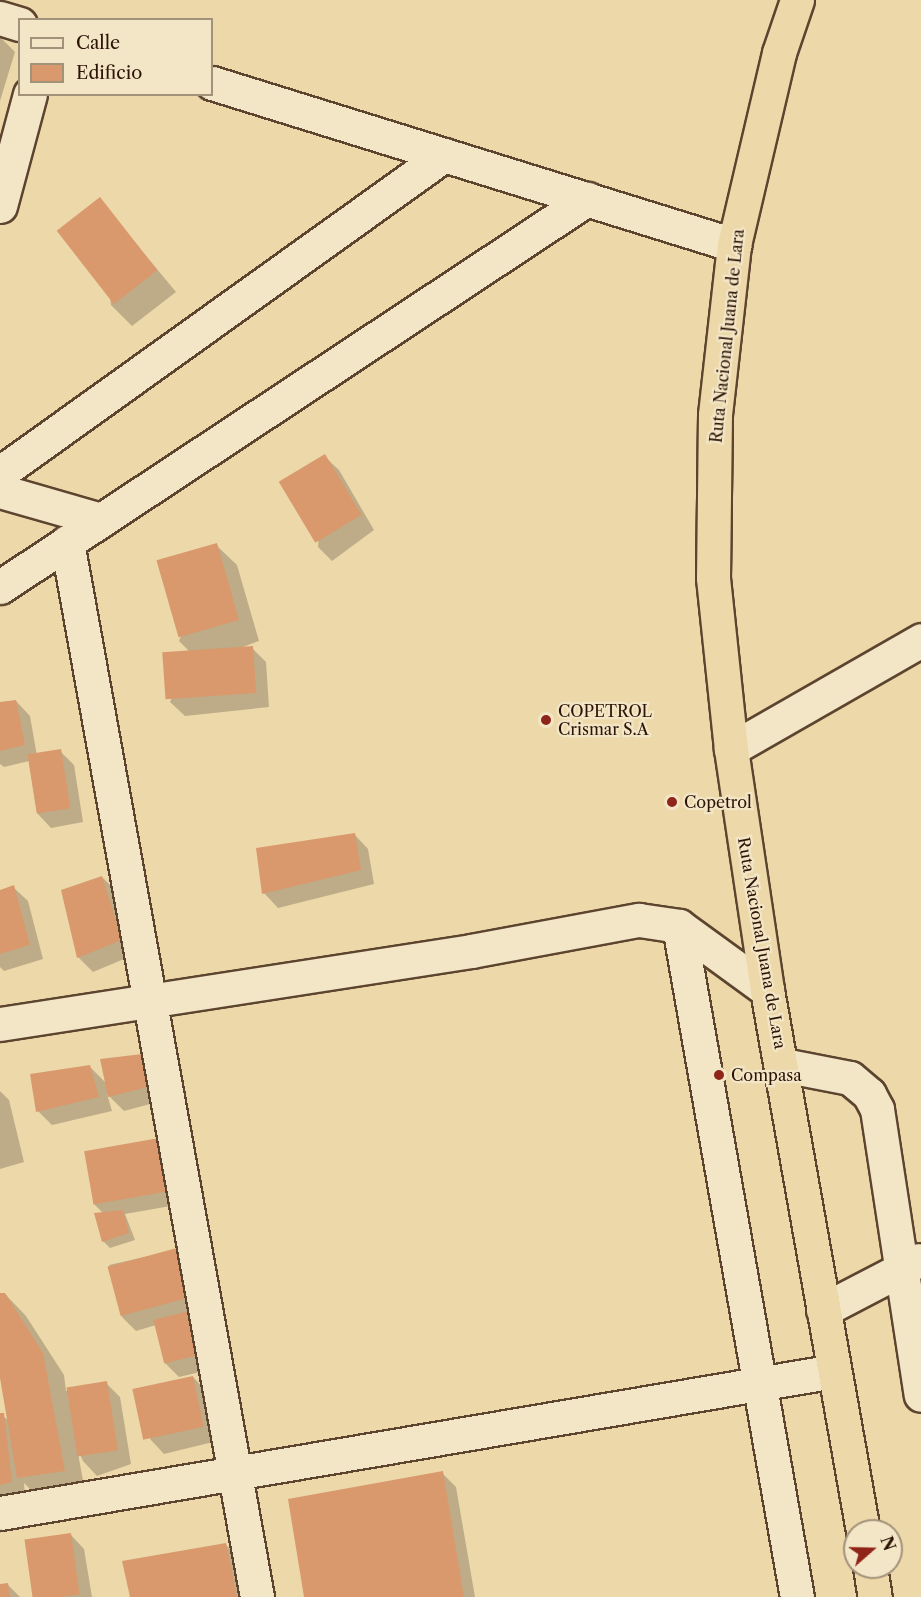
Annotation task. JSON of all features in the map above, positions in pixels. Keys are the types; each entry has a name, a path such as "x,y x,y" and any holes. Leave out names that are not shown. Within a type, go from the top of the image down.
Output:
{"highway":[{"name":"Ruta Nacional Juana de Lara","path":"797,0 779,52 734,245 715,415 712,578 731,749 767,990 783,1065 823,1310 861,1519"},
{"path":"872,1579 875,1597"}],"street":[{"path":"6,0 0,16 18,23"},
{"path":"213,83 734,245"},
{"path":"0,206 29,96"},
{"path":"0,473 444,155"},
{"path":"0,587 587,199"},
{"path":"0,491 101,520"},
{"path":"67,542 257,1597"},
{"path":"731,749 921,640"},
{"path":"0,1024 471,951 639,920 680,926 767,990"},
{"path":"680,926 796,1597"},
{"path":"783,1065 850,1078 869,1094 877,1109 912,1265 921,1395"},
{"path":"823,1310 912,1265"},
{"path":"0,1513 834,1371"}],"building":[{"path":"100,197 157,270 114,304 57,231"},
{"path":"325,454 362,515 315,543 279,482"},
{"path":"217,543 239,620 178,637 156,560"},
{"path":"253,646 256,693 166,699 162,652"},
{"path":"16,700 25,745 0,751 0,702"},
{"path":"61,749 70,808 37,814 27,754"},
{"path":"355,833 361,870 262,894 256,848"},
{"path":"102,876 122,940 77,958 61,890"},
{"path":"14,885 30,945 0,954 0,890"},
{"path":"151,1053 156,1085 108,1097 100,1059"},
{"path":"90,1065 99,1097 36,1112 30,1074"},
{"path":"159,1138 168,1191 94,1204 84,1151"},
{"path":"123,1210 129,1233 102,1242 94,1213"},
{"path":"177,1248 190,1297 121,1316 107,1267"},
{"path":"0,1293 5,1293 43,1353 65,1471 17,1478 0,1378"},
{"path":"197,1309 208,1353 164,1364 153,1320"},
{"path":"193,1376 204,1427 143,1440 132,1389"},
{"path":"107,1381 118,1450 77,1457 67,1387"},
{"path":"0,1413 4,1413 12,1482 0,1485"},
{"path":"443,1471 464,1597 304,1597 288,1499"},
{"path":"71,1533 80,1594 33,1597 24,1540"},
{"path":"226,1543 237,1597 130,1597 122,1561"},
{"path":"8,1583 10,1597 0,1597 0,1584"}],"place":[{"name":"COPETROL Crismar S.A","path":"546,720"},
{"name":"Copetrol","path":"672,802"},
{"name":"Compasa","path":"719,1075"}]}
